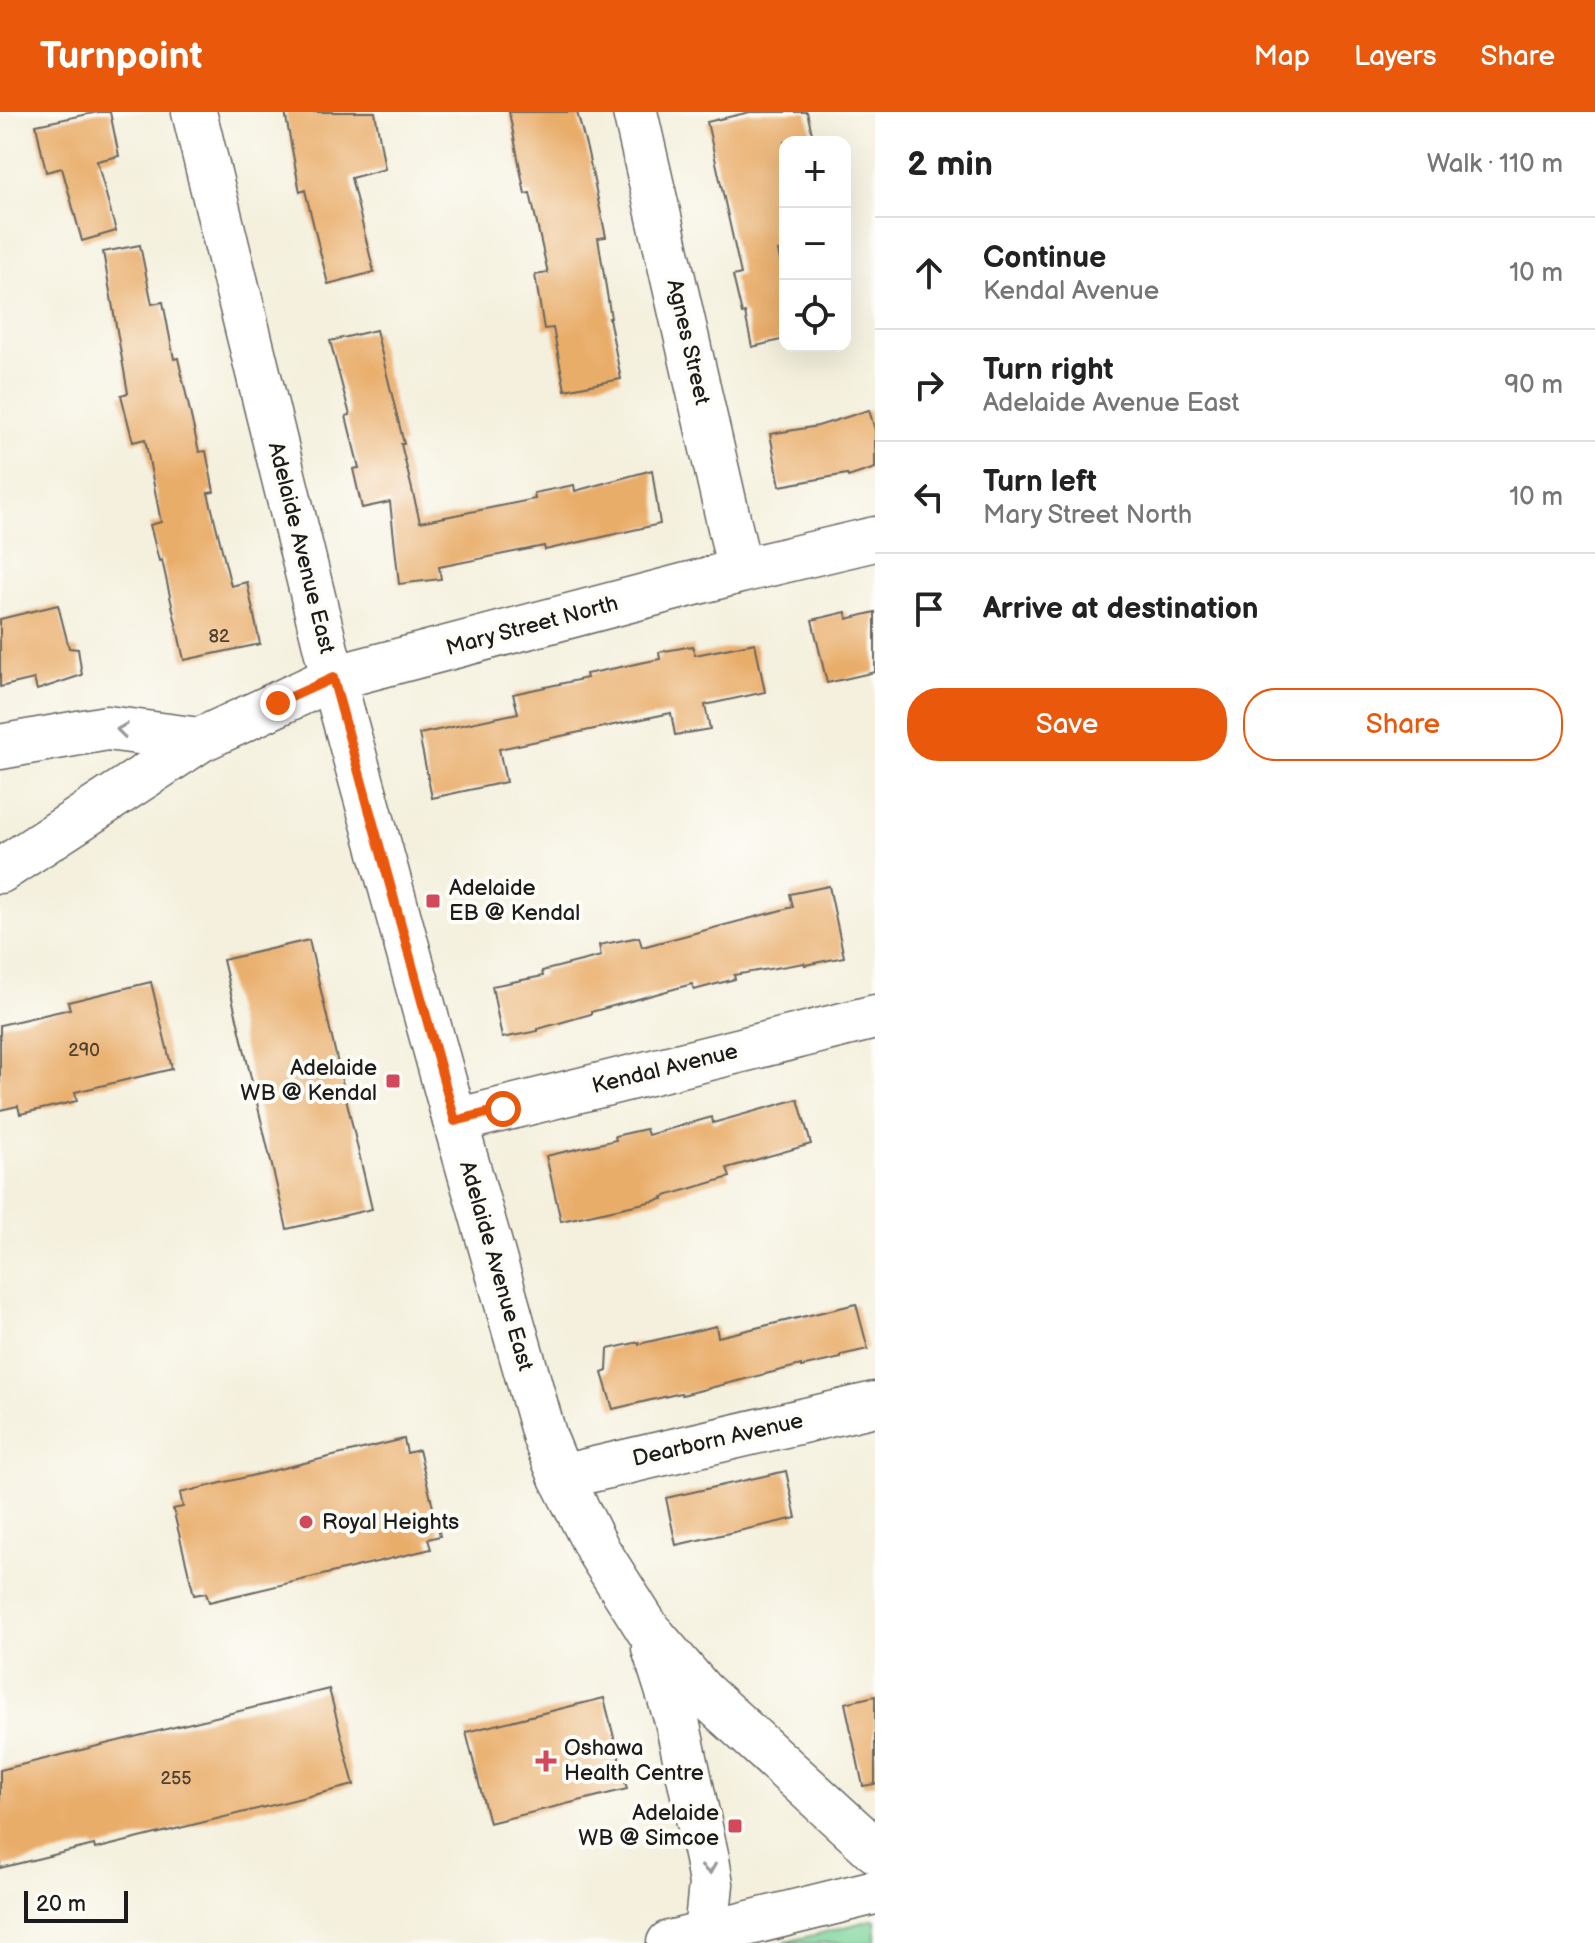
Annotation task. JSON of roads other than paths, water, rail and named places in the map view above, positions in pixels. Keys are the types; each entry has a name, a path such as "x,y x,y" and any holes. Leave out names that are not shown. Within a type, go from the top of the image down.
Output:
{"main road":[{"name":"Adelaide Avenue East","path":"194,112 333,678 545,1438 599,1552 649,1631 701,1691 875,1850"},
{"name":"Agnes Street","path":"635,112 740,571"},
{"name":"Mary Street North","path":"0,871 200,740 333,678 740,571 875,539"},
{"path":"0,747 107,728 200,740"},
{"name":"Kendal Avenue","path":"455,1121 875,1017"},
{"name":"Dearborn Avenue","path":"561,1477 875,1404"},
{"path":"649,1631 677,1721 711,1884 687,1938"},
{"path":"687,1938 875,1892"}],"place":[{"name":"Adelaide EB @ Kendal","path":"433,901"},
{"name":"Adelaide WB @ Kendal","path":"393,1081"},
{"name":"Royal Heights","path":"306,1522"},
{"name":"Oshawa Health Centre","path":"546,1761"},
{"name":"Adelaide WB @ Simcoe","path":"735,1826"}]}
